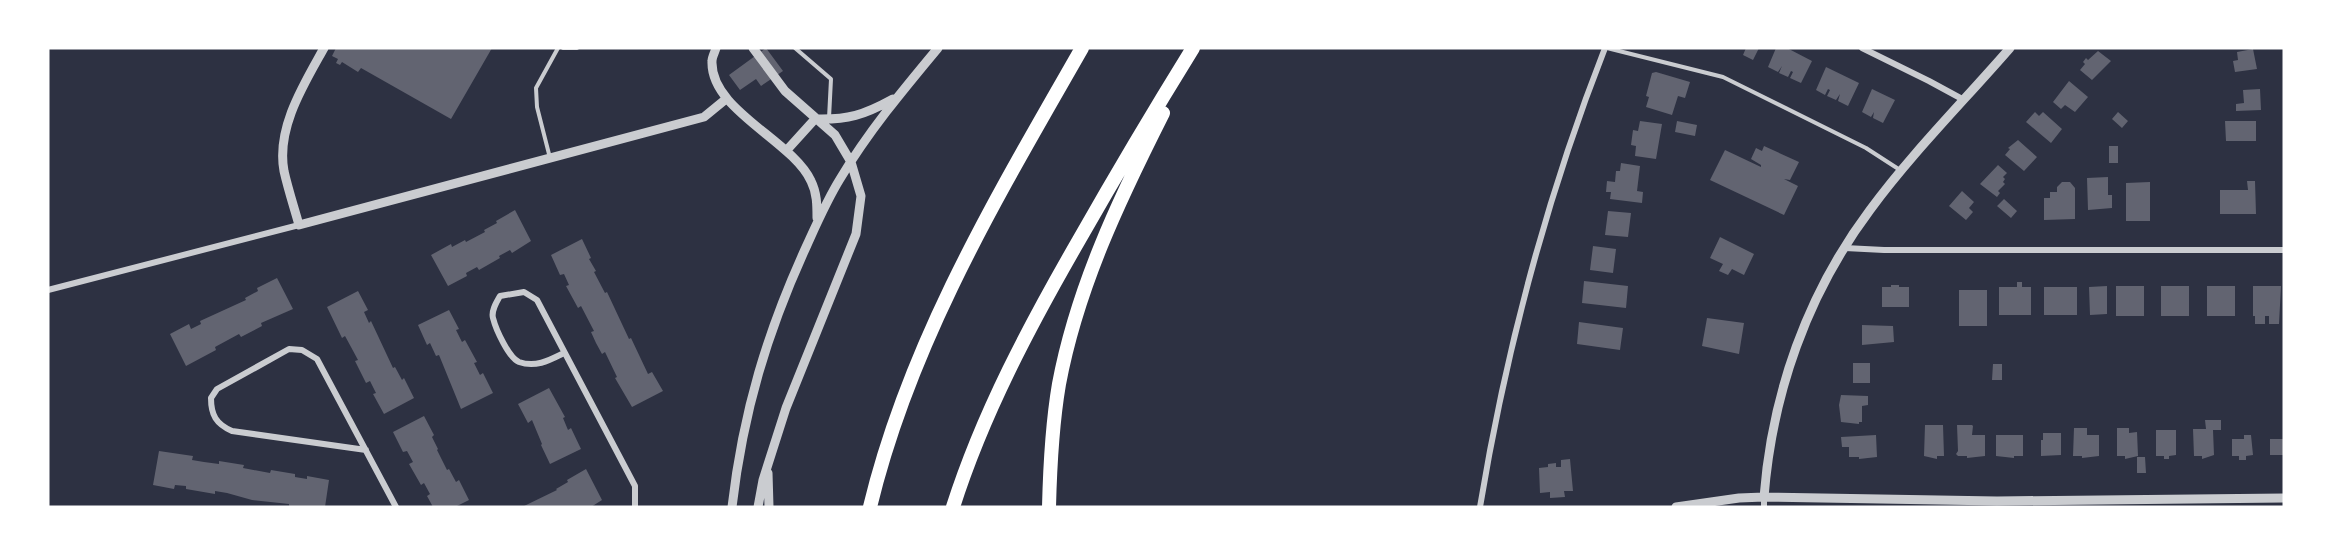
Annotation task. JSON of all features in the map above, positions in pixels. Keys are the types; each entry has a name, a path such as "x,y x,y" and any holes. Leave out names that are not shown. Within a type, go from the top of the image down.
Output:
{"highway":[{"path":"870,507 897,416 934,322 981,229 1082,48"},
{"path":"953,507 985,422 1037,315 1105,195 1195,48"},
{"path":"1049,507 1055,412 1066,351 1083,293 1133,171 1195,48"}],"street":[{"path":"299,225 284,169 285,134 301,90 324,48"},
{"path":"716,48 712,62 717,81 726,99 801,166 811,181 817,199 817,223"},
{"path":"753,48 774,78 815,119 835,135 851,162 861,196 856,234 786,408 768,462 758,507"},
{"path":"732,507 743,434 757,373 791,280 830,195 898,97 938,48"},
{"path":"1480,507 1502,387 1526,286 1560,173 1606,48"},
{"path":"1764,502 1776,418 1790,363 1812,306 1869,211 1901,171 2010,48"},
{"path":"1865,49 1964,100"},
{"path":"786,151 815,119 863,115 898,97"},
{"path":"48,290 704,117 726,99"},
{"path":"1845,248 1884,250 2284,250"},
{"path":"564,353 544,363 518,362 509,354 492,317 500,297 524,292 537,300 635,486 635,507"},
{"path":"366,450 232,431 221,426 213,416 210,398 218,389 289,349 302,350 317,359 366,450 396,507"},
{"path":"768,462 770,507"},
{"path":"1676,507 1739,498 1764,502 2284,498"}],"lane":[{"path":"550,159 537,108 536,88 558,48"},
{"path":"563,48 577,48"},
{"path":"795,48 831,79 829,119"},
{"path":"1606,48 1723,77 1866,148 1901,171"}],"building":[{"path":"336,48 492,48 451,119 361,68 358,72 342,62 340,65 336,63 338,59 332,56"},
{"path":"766,48 783,71 761,86 756,79 740,90 729,75"},
{"path":"1746,48 1759,48 1753,60 1743,55"},
{"path":"1776,48 1787,48 1812,61 1801,83 1790,78 1793,72 1791,71 1788,77 1779,73 1782,66 1778,72 1768,67"},
{"path":"2253,49 2257,69 2235,72 2233,61 2238,60 2237,52"},
{"path":"2098,51 2111,61 2092,80 2080,70 2086,58 2088,60"},
{"path":"1826,67 1859,83 1848,106 1838,101 1840,94 1836,100 1827,96 1830,90 1828,89 1825,95 1816,90"},
{"path":"1656,72 1690,82 1685,98 1678,96 1672,115 1646,107 1649,97 1646,96 1652,73"},
{"path":"2069,81 2088,97 2075,112 2065,105 2061,109 2053,102"},
{"path":"1872,89 1895,100 1883,123 1873,118 1874,112 1871,117 1862,112"},
{"path":"2260,89 2261,110 2236,111 2236,104 2244,103 2243,90"},
{"path":"2035,112 2039,116 2043,112 2062,129 2051,143 2026,122"},
{"path":"2118,112 2128,121 2122,128 2112,119"},
{"path":"1640,121 1662,124 1656,159 1635,156 1636,146 1631,145 1633,130 1638,131"},
{"path":"1677,121 1697,125 1695,136 1675,132"},
{"path":"2225,121 2256,121 2256,141 2226,141"},
{"path":"2018,140 2037,157 2024,171 2005,155 2010,149 2008,148"},
{"path":"1764,146 1799,162 1790,180 1784,179 1798,186 1784,215 1710,180 1725,150 1761,167 1751,159 1756,148 1762,151"},
{"path":"2109,146 2118,146 2118,163 2109,163"},
{"path":"1621,163 1640,166 1637,191 1643,192 1642,203 1610,199 1611,192 1606,192 1607,181 1615,182 1616,171 1620,171"},
{"path":"1998,165 2007,173 2003,177 2005,184 1998,191 2000,193 1997,197 1980,184"},
{"path":"2108,177 2108,195 2112,195 2112,208 2088,210 2087,178"},
{"path":"2247,181 2255,181 2256,214 2220,214 2220,190 2248,190"},
{"path":"2062,182 2070,182 2075,188 2075,219 2044,220 2044,198 2050,198 2050,192 2057,192 2057,187"},
{"path":"2150,182 2150,221 2126,221 2126,183"},
{"path":"1962,191 1974,202 1969,208 1973,212 1966,220 1949,206"},
{"path":"2004,199 2017,211 2011,218 1997,206"},
{"path":"515,210 531,241 512,253 510,250 499,256 500,258 479,270 477,267 466,273 467,276 448,286 431,255 451,244 452,247 485,232 484,230 497,223 496,221"},
{"path":"1608,211 1631,213 1628,237 1605,235"},
{"path":"1720,237 1754,254 1744,275 1732,269 1728,275 1719,271 1723,264 1710,258"},
{"path":"582,239 596,271 594,272 605,293 607,292 629,339 631,338 648,374 652,372 663,391 632,407 615,378 617,377 605,352 602,354 596,343 591,332 594,331 581,306 578,308 566,286 569,285 564,274 560,275 551,255"},
{"path":"1593,246 1616,249 1613,273 1590,270"},
{"path":"277,278 293,309 261,323 262,326 241,337 239,334 215,347 216,350 186,366 170,334 189,324 191,329 201,324 200,321 246,300 245,298 258,291 257,288"},
{"path":"1584,281 1628,286 1626,308 1582,303"},
{"path":"2017,282 2022,282 2022,287 2031,287 2031,315 1999,315 1999,287 2017,287"},
{"path":"1891,285 1909,287 1909,307 1882,307 1882,287 1891,287"},
{"path":"2107,286 2107,314 2090,315 2089,287"},
{"path":"2116,286 2144,286 2144,316 2116,316"},
{"path":"2161,286 2189,286 2189,316 2161,316"},
{"path":"2207,286 2235,286 2235,316 2207,316"},
{"path":"2253,286 2281,286 2279,324 2269,324 2269,316 2265,316 2265,324 2255,324"},
{"path":"2044,287 2077,287 2077,315 2044,315"},
{"path":"1959,290 1987,290 1987,326 1959,326"},
{"path":"358,291 368,310 364,312 369,323 371,321 393,368 395,367 402,380 404,378 414,398 384,414 373,394 376,393 370,381 366,383 355,361 358,360 345,336 342,338 327,307"},
{"path":"449,310 459,329 456,330 462,342 465,340 477,362 474,363 480,375 483,373 493,393 461,409 439,355 436,356 430,343 427,345 418,325"},
{"path":"1707,318 1744,323 1739,354 1702,346"},
{"path":"1579,322 1623,328 1620,350 1577,344"},
{"path":"1862,325 1893,326 1894,342 1862,345"},
{"path":"1853,363 1870,363 1870,383 1853,383"},
{"path":"1993,364 2002,364 2002,380 1992,380"},
{"path":"549,388 565,417 563,418 568,430 571,428 581,449 550,464 532,420 528,423 518,404"},
{"path":"1841,395 1868,396 1868,405 1862,406 1862,422 1859,424 1841,422 1839,405"},
{"path":"424,416 447,470 449,469 456,482 459,480 469,500 455,507 433,507 424,483 421,485 409,464 413,462 407,451 403,452 393,432"},
{"path":"2205,420 2221,420 2221,430 2213,430 2214,455 2202,459 2202,456 2194,456 2193,429 2206,429"},
{"path":"1925,425 1943,425 1944,456 1937,456 1937,459 1924,456"},
{"path":"1957,425 1972,425 1972,435 1985,435 1985,456 1967,458 1967,456 1956,454 1958,451"},
{"path":"2074,428 2087,428 2087,435 2099,435 2099,456 2082,458 2082,456 2073,456"},
{"path":"2117,428 2129,428 2129,433 2137,432 2138,456 2125,459 2125,456 2117,456"},
{"path":"2156,430 2176,430 2176,455 2169,456 2169,459 2156,456"},
{"path":"2043,433 2061,433 2061,455 2041,456"},
{"path":"1876,435 1877,457 1859,459 1859,457 1849,457 1849,447 1842,447 1841,437"},
{"path":"1996,435 2023,435 2023,456 2014,456 2014,458 1996,456"},
{"path":"2244,435 2251,435 2253,455 2246,456 2246,460 2239,460 2239,456 2232,456 2232,439 2244,439"},
{"path":"2270,439 2284,439 2284,455 2270,455"},
{"path":"159,451 193,456 192,460 219,464 219,461 244,465 243,468 270,473 271,470 295,474 295,477 307,479 307,476 329,480 325,507 292,507 289,504 252,500 227,493 215,491 215,494 186,489 186,486 175,485 174,489 153,485"},
{"path":"2137,457 2145,457 2146,473 2137,473"},
{"path":"1570,459 1573,491 1564,491 1565,497 1550,498 1550,492 1540,493 1539,468 1556,463 1556,467 1561,467 1561,460"},
{"path":"586,469 602,500 591,507 522,507 557,490 568,482 567,480"}]}
